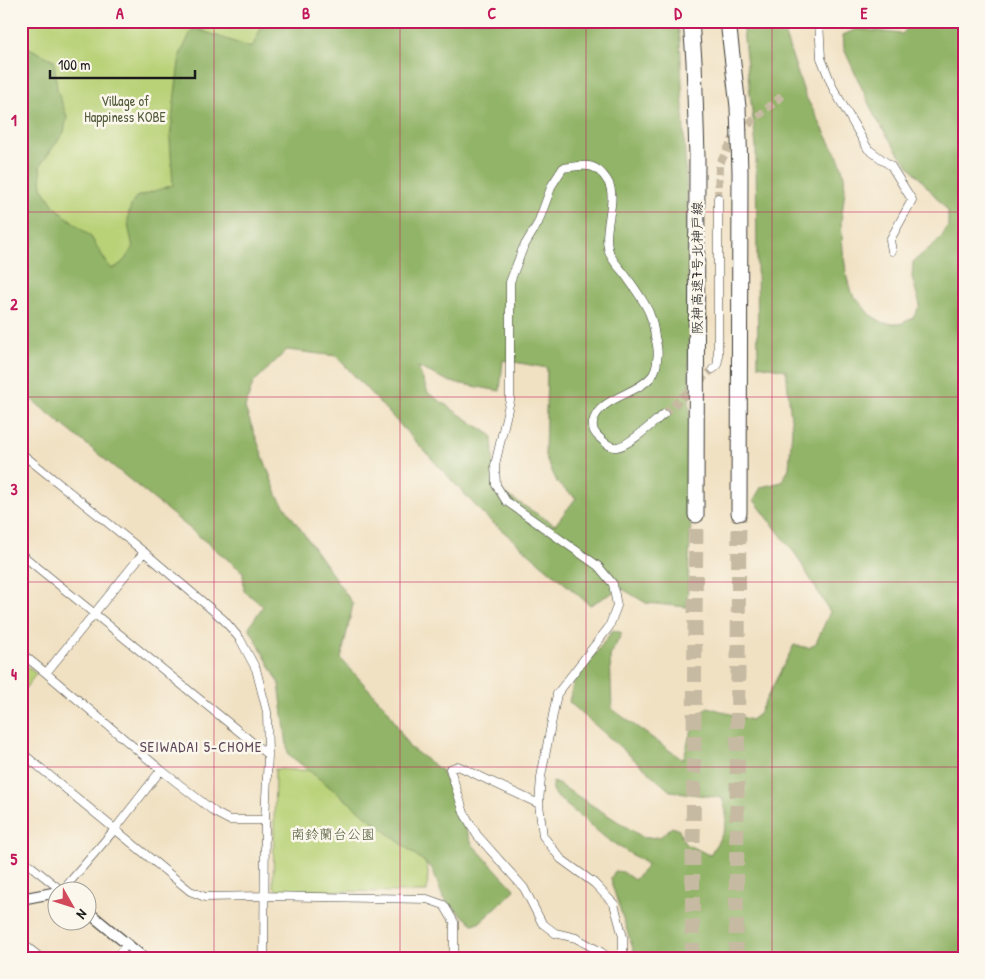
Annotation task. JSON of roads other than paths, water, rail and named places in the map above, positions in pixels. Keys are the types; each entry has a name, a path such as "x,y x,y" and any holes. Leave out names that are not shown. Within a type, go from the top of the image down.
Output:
{"highway":[{"name":"阪神高速7号北神戸線","path":"691,21 698,156 696,515"},
{"path":"728,21 738,107 740,172 739,513"}],"street":[{"path":"820,21 820,58 833,88 868,148 891,166 912,200 890,240 892,251"},
{"path":"623,958 623,937 614,904 594,883 561,859 543,836 539,804 541,777 557,694 608,627 616,606 613,584 598,566 506,501 496,484 495,465 510,400 510,282 524,248 538,223 552,185 563,168 586,165 594,166 611,187 612,195 607,238 610,255 636,290 650,314 658,357 651,378 636,388 607,402 594,417 592,428 594,433 612,447 619,447 628,443 664,414"},
{"path":"712,369 717,366 718,360 718,198"},
{"path":"21,453 144,552 224,620 240,639 256,669 267,712 268,754 265,820 264,958"},
{"path":"46,673 144,552"},
{"path":"21,554 268,754"},
{"path":"21,653 161,770 216,813 229,820 265,820"},
{"path":"21,752 190,891 205,897 264,896 427,899 444,905 454,922 454,958"},
{"path":"539,804 458,766 450,769 464,813 477,835 524,888 542,923 555,934 576,938 609,958"},
{"path":"70,882 115,830 161,770"},
{"path":"21,858 49,882"},
{"path":"21,899 48,894"},
{"path":"98,920 144,958"},
{"path":"21,942 41,958"},
{"path":"116,958 127,944"}],"tunnel":[{"path":"718,198 719,165 734,137 784,94"},
{"path":"664,414 713,369"},
{"path":"736,958 739,513"},
{"path":"692,958 696,515"}],"district":[{"name":"SEIWADAI 5-CHOME","path":"201,747"}],"park label":[{"name":"Village of Happiness KOBE","path":"125,109"},
{"name":"南鈴蘭台公園","path":"333,834"}]}
